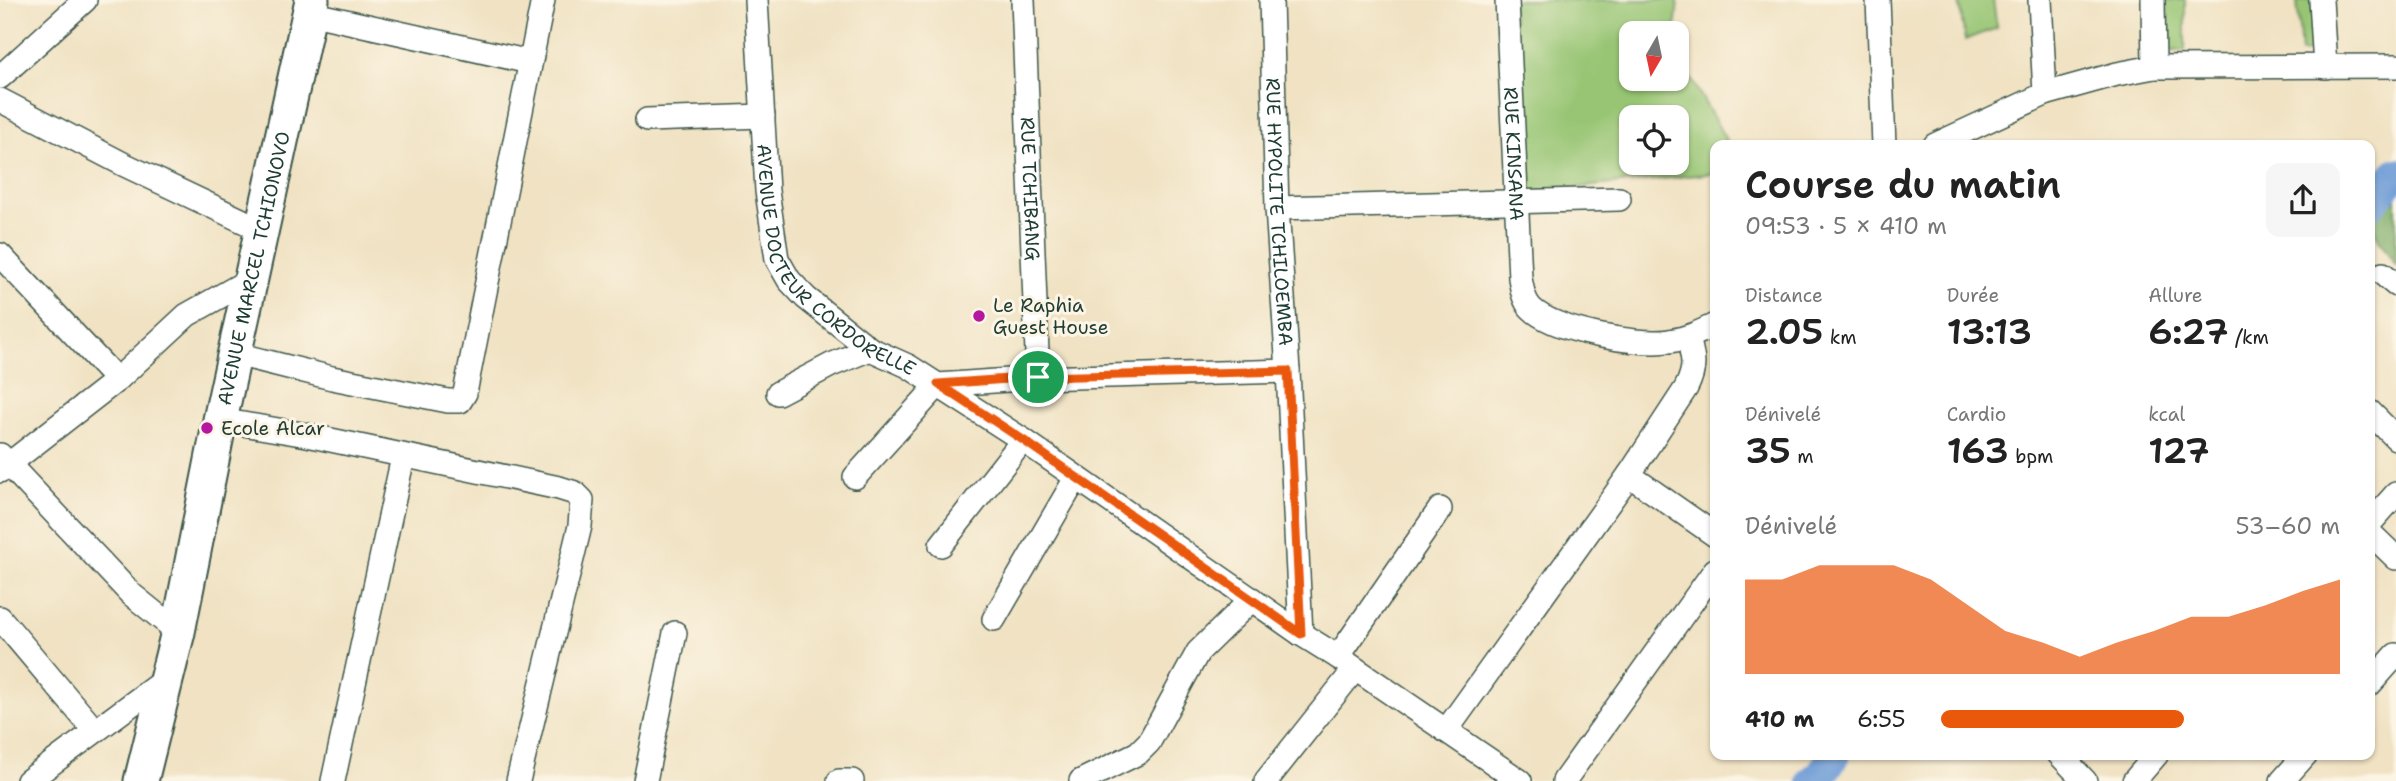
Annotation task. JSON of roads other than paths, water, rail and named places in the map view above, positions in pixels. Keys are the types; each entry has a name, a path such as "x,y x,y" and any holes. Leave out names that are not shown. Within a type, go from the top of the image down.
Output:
{"highway":[{"name":"AVENUE MARCEL TCHIONOVO","path":"141,781 178,632 220,420 311,6"}],"street":[{"path":"3,67 85,0"},
{"path":"236,354 332,378 448,401 460,401 465,393 543,0"},
{"name":"AVENUE DOCTEUR CORDORELLE","path":"756,0 767,191 777,259 789,280 806,298 870,349 908,366 1023,440 1301,634 1520,781"},
{"name":"RUE TCHIBANG","path":"1023,0 1038,377"},
{"name":"RUE HYPOLITE TCHILOEMBA","path":"1271,0 1276,208 1288,371 1301,634"},
{"name":"RUE KINSANA","path":"1507,0 1520,278 1529,307 1543,318 1606,337 1667,342 1688,338"},
{"path":"1878,0 1884,140"},
{"path":"2040,0 2045,94"},
{"path":"2153,0 2154,67"},
{"path":"2321,0 2325,67"},
{"path":"311,6 530,62"},
{"path":"1953,140 2045,94 2117,74 2154,67 2396,66"},
{"path":"0,100 123,164 262,230"},
{"path":"647,120 763,116"},
{"path":"1276,208 1619,199"},
{"path":"0,255 117,380"},
{"path":"178,632 131,594 3,463 117,380 187,315 251,279"},
{"path":"1446,731 1629,475 1693,373 1688,338 1710,327"},
{"path":"778,393 831,365 870,349"},
{"path":"855,477 938,384 1038,377 1288,371"},
{"path":"2375,417 2396,438"},
{"path":"220,420 307,435 559,488 575,493 582,500 580,526 518,781"},
{"path":"941,545 1023,440"},
{"path":"334,781 403,457"},
{"path":"1629,475 1710,532"},
{"path":"994,619 1076,478"},
{"path":"1266,781 1347,663 1440,509"},
{"path":"2375,538 2396,558"},
{"path":"1564,781 1710,577"},
{"path":"1081,781 1138,753 1149,743 1198,652 1251,599"},
{"path":"0,618 95,731"},
{"path":"645,781 675,634"},
{"path":"2375,678 2396,655"},
{"path":"28,781 167,678"},
{"path":"2065,760 2085,781"},
{"path":"2134,781 2152,760"},
{"path":"2282,781 2301,760"},
{"path":"839,781 852,781"}],"waterway":[{"path":"2375,198 2396,174"},
{"path":"1813,781 1822,774 1831,760"}],"place":[{"name":"Le Raphia Guest House","path":"979,316"},
{"name":"Ecole Alcar","path":"207,428"}]}
